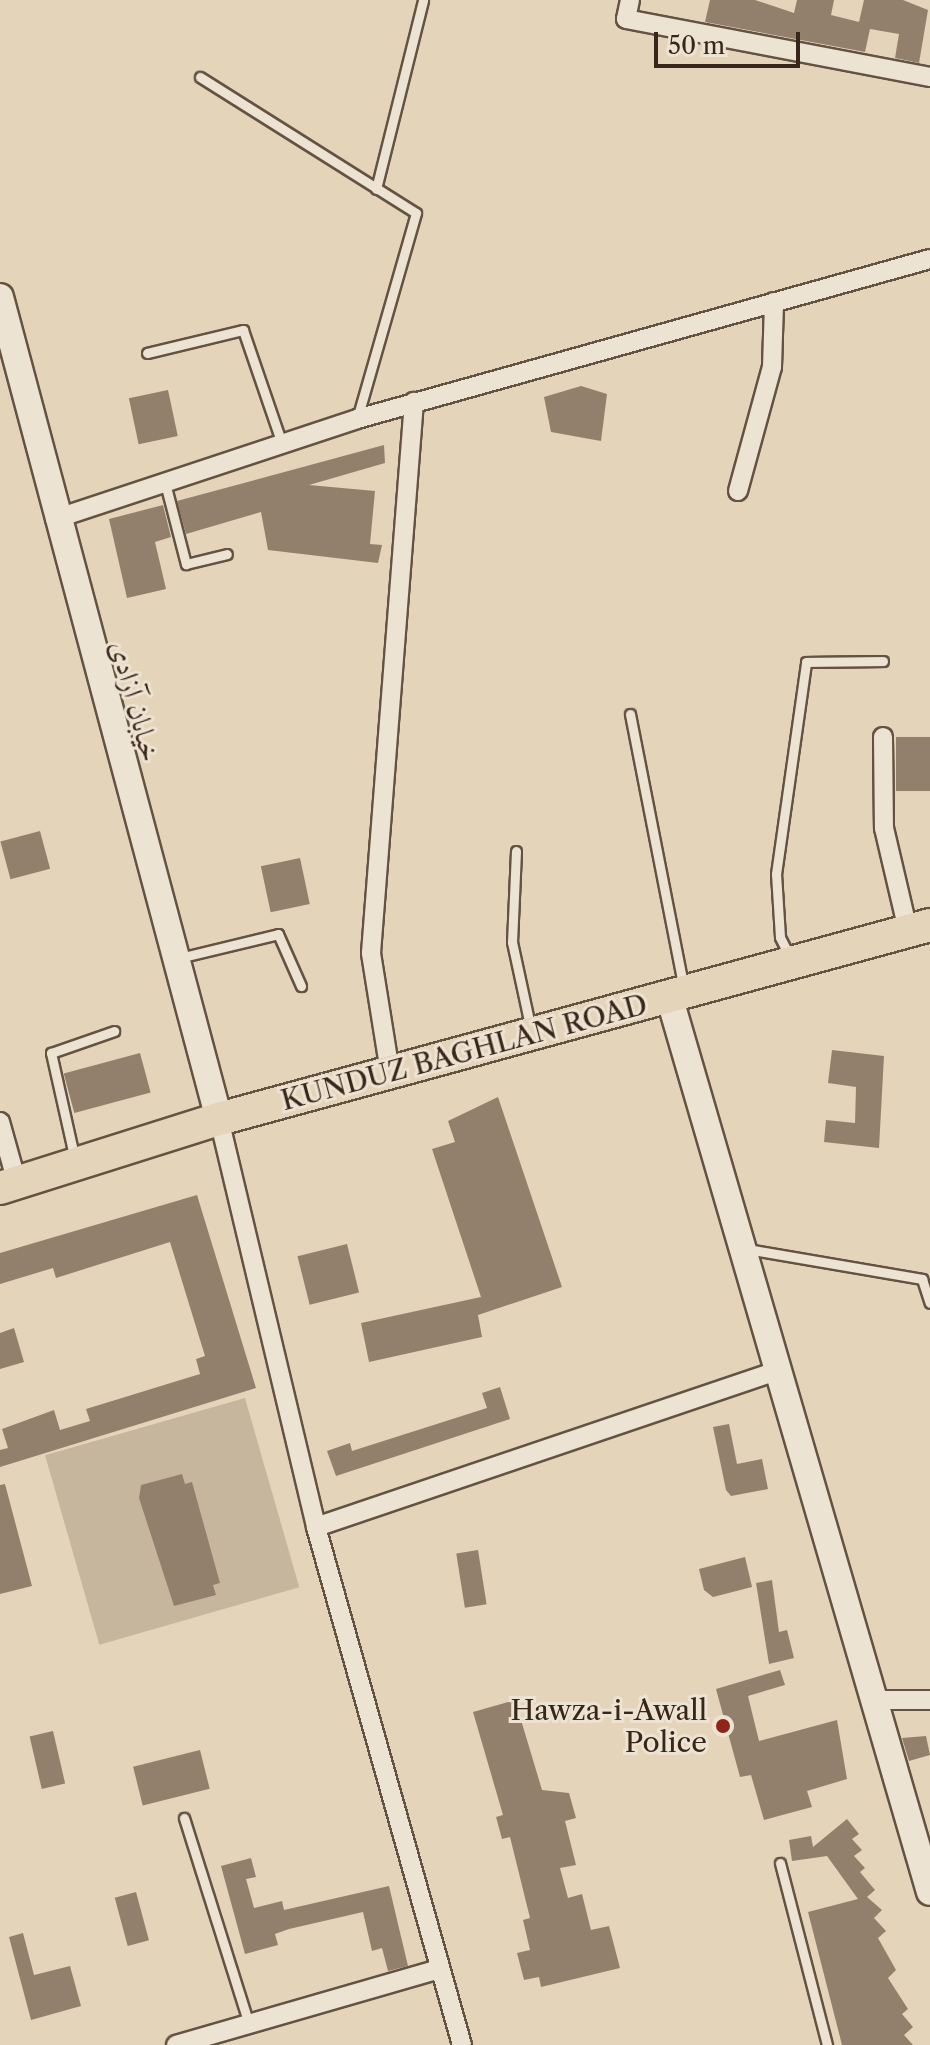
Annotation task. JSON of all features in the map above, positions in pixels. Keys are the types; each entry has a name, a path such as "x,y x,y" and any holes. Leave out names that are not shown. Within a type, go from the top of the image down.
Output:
{"highway":[{"name":"KUNDUZ BAGHLAN ROAD","path":"9,1185 76,1167 219,1119 919,927"}],"street":[{"path":"630,0 626,19 930,77"},
{"path":"55,519 414,402 930,259"},
{"name":"خیابان آزادی","path":"0,300 172,960 219,1119"},
{"path":"738,491 772,367 774,302"},
{"path":"390,1072 371,953 414,402"},
{"path":"883,737 884,828 919,927"},
{"path":"677,993 779,1370 930,1892"},
{"path":"219,1119 316,1527 462,2045"},
{"path":"0,1122 9,1185"},
{"path":"316,1527 779,1370"},
{"path":"875,1700 930,1700"},
{"path":"176,2045 440,1969"}],"lane":[{"path":"376,189 423,0"},
{"path":"200,77 416,213 357,419"},
{"path":"147,353 243,330 282,444"},
{"path":"165,483 186,564 227,554"},
{"path":"791,960 780,937 776,874 806,662 883,661"},
{"path":"630,714 677,993"},
{"path":"516,851 512,942 532,1033"},
{"path":"172,960 278,934 301,986"},
{"path":"76,1167 51,1053 114,1031"},
{"path":"747,1249 922,1279 930,1303"},
{"path":"184,1818 249,2024"},
{"path":"780,1863 827,2045"}],"shaded area":[{"path":"245,1398 299,1587 99,1645 45,1455"}],"building":[{"path":"710,0 755,0 794,13 797,0 834,0 831,15 859,22 864,0 903,0 928,10 919,63 895,58 899,34 870,29 865,52 705,22"},
{"path":"581,386 607,394 601,441 551,432 544,397"},
{"path":"168,390 178,436 139,444 129,398"},
{"path":"384,445 385,463 309,485 375,491 370,544 382,545 378,563 268,550 261,512 186,534 177,501"},
{"path":"163,505 171,537 155,542 166,589 127,598 109,519"},
{"path":"896,737 930,737 930,791 896,791"},
{"path":"40,831 50,869 10,879 0,842"},
{"path":"300,858 310,904 271,912 261,866"},
{"path":"832,1050 884,1056 879,1148 824,1142 826,1120 855,1123 856,1087 828,1083"},
{"path":"140,1053 151,1093 74,1113 64,1073"},
{"path":"498,1097 562,1287 478,1315 482,1337 369,1362 361,1323 481,1297 432,1149 455,1142 448,1121"},
{"path":"197,1195 256,1388 0,1467 0,1450 8,1448 2,1429 54,1410 60,1430 90,1421 86,1409 200,1374 196,1359 205,1356 170,1242 56,1278 53,1268 0,1284 0,1253"},
{"path":"347,1244 359,1293 310,1305 298,1256"},
{"path":"14,1328 24,1362 0,1369 0,1333"},
{"path":"500,1387 510,1419 336,1476 327,1451 350,1443 352,1451 487,1408 482,1393"},
{"path":"729,1424 737,1464 762,1459 768,1489 731,1496 726,1490 713,1427"},
{"path":"182,1474 185,1484 192,1482 220,1583 213,1585 216,1595 174,1606 139,1498 141,1485"},
{"path":"5,1484 32,1586 0,1594 0,1485"},
{"path":"478,1550 487,1604 465,1608 456,1553"},
{"path":"745,1557 752,1587 713,1597 704,1590 699,1569"},
{"path":"772,1580 779,1632 787,1630 794,1658 769,1664 756,1583"},
{"path":"780,1670 785,1685 748,1696 759,1741 837,1720 847,1779 807,1791 812,1807 764,1820 751,1775 740,1777 716,1689"},
{"path":"515,1700 542,1790 569,1793 576,1818 565,1821 576,1865 560,1868 568,1898 582,1894 591,1930 609,1926 620,1968 541,1987 539,1977 524,1980 517,1953 530,1950 523,1920 530,1918 510,1837 502,1839 496,1817 503,1815 473,1712"},
{"path":"53,1731 65,1784 42,1789 30,1736"},
{"path":"926,1736 930,1755 909,1761 902,1738"},
{"path":"200,1750 210,1789 143,1806 133,1767"},
{"path":"847,1819 859,1834 852,1839 862,1850 854,1856 865,1868 860,1872 875,1890 867,1897 882,1910 874,1918 886,1931 878,1938 896,1970 888,1978 908,2009 902,2014 913,2027 904,2035 913,2045 842,2045 808,1912 858,1899 827,1856 792,1861 789,1840 811,1836 813,1847"},
{"path":"251,1858 256,1877 246,1879 254,1908 282,1901 284,1910 389,1886 408,1966 388,1971 382,1948 372,1951 363,1912 289,1929 275,1934 278,1945 245,1954 221,1866"},
{"path":"136,1892 149,1940 128,1946 115,1898"},
{"path":"23,1933 34,1975 70,1966 81,2006 31,2020 9,1937"}],"place":[{"name":"Hawza-i-Awall Police","path":"723,1726"}]}
